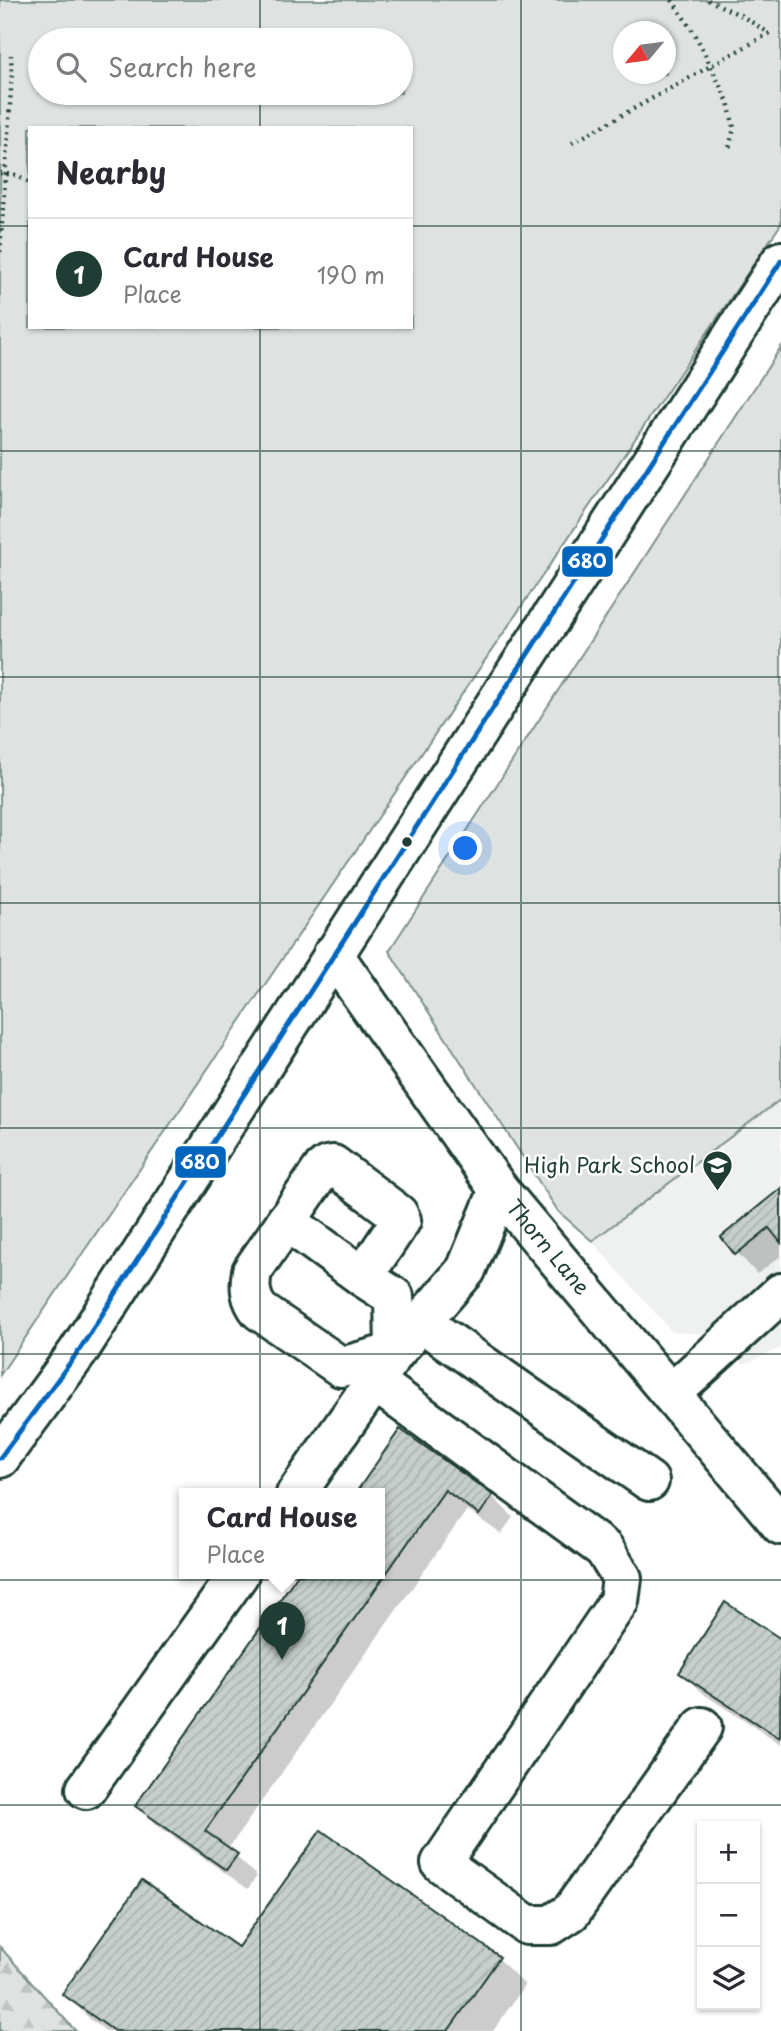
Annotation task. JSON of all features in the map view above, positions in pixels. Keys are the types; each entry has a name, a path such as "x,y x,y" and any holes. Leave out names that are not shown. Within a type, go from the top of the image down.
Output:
{"main road":[{"path":"0,1458 78,1353 781,261"},
{"name":"Thorn Lane","path":"333,954 499,1190 671,1394 763,1481 781,1525"},
{"path":"363,1278 401,1220 398,1214 333,1165 327,1166 252,1271 249,1283 251,1299 256,1307 341,1367 385,1367 604,1549 622,1578 619,1601 441,1863 527,1925 551,1925 571,1912 702,1727"},
{"path":"300,1488 385,1367 466,1270 499,1190"},
{"path":"286,1221 363,1278 394,1297 385,1367"},
{"path":"671,1394 781,1293"},
{"path":"421,1322 649,1481"},
{"path":"86,1789 235,1579"}],"path":[{"path":"672,0 696,36 728,102 734,128 728,152"},
{"path":"572,143 770,33 708,0"},
{"path":"0,252 3,173 12,75 11,55"},
{"path":"3,173 15,175 28,182"}],"shaded area":[{"name":"High Park School","path":"781,1099 781,1348 744,1364 712,1334 672,1332 592,1241"}],"green space":[{"path":"0,0 781,0 781,224 0,1375"},
{"path":"781,347 781,1099 592,1241 558,1211 389,951"},
{"path":"0,1947 72,2027 76,2031 0,2031"}],"building":[{"path":"781,1188 781,1243 769,1228 735,1255 721,1237"},
{"path":"400,1429 493,1495 479,1515 445,1490 385,1575 385,1488 359,1488"},
{"path":"294,1579 382,1579 205,1831 238,1854 226,1870 135,1806"},
{"path":"725,1602 781,1639 780,1739 679,1673"},
{"path":"321,1830 500,1957 448,2031 114,2031 62,1994 142,1880 238,1947"}],"transit line":[{"name":"680","path":"0,1458 78,1352 781,261"}],"place":[{"name":"High Park School","path":"718,1193"},
{"name":"Card House","path":"282,1660"}]}
